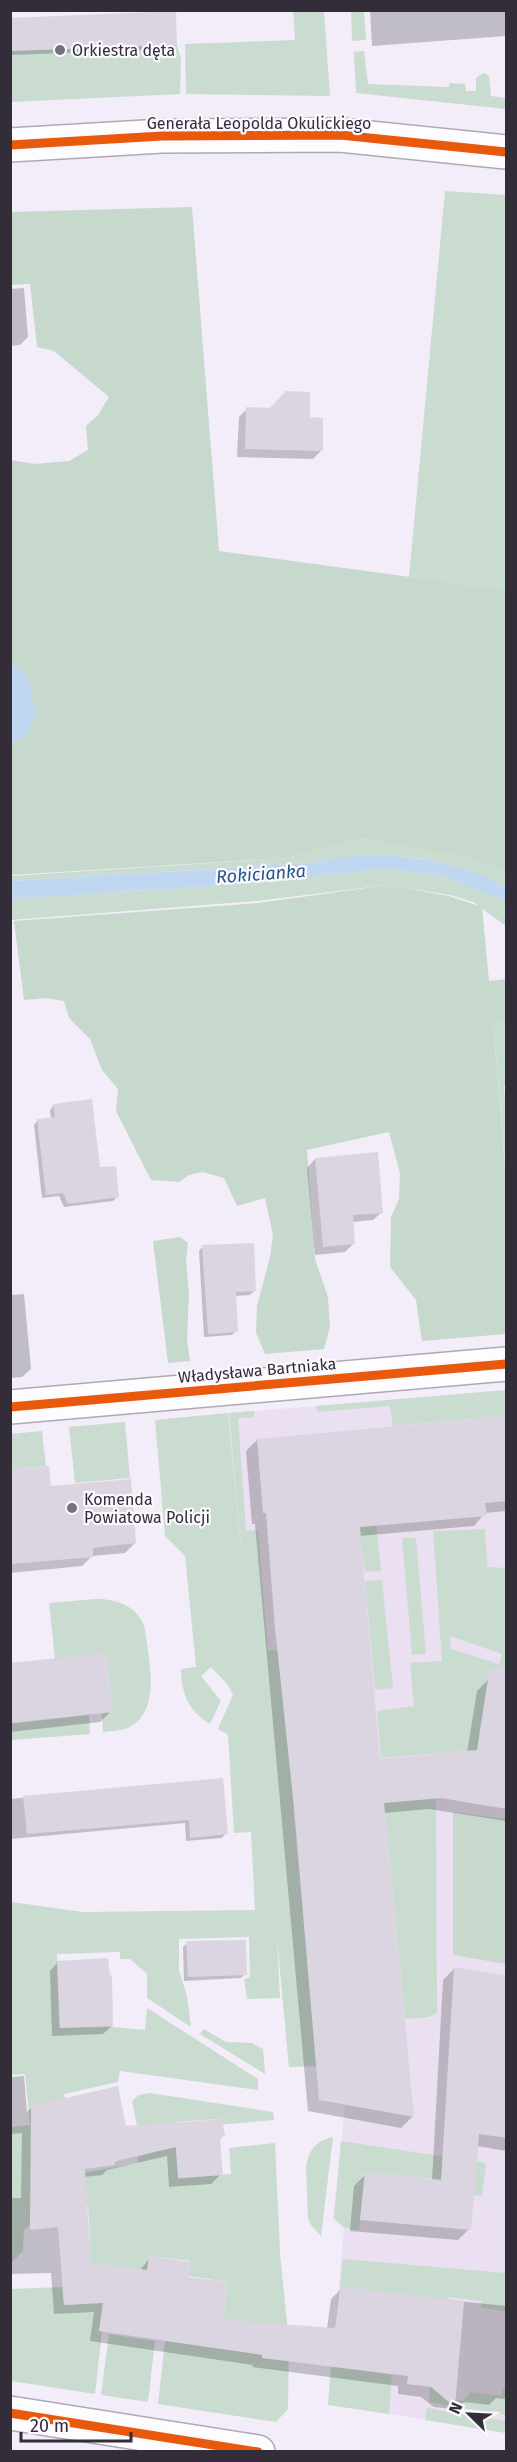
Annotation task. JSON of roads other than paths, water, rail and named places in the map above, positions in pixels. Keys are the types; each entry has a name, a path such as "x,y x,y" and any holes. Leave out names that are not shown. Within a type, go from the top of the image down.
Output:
{"street":[{"name":"Generała Leopolda Okulickiego","path":"10,145 162,136 340,135 507,152"},
{"name":"Władysława Bartniaka","path":"10,1407 507,1364"},
{"path":"10,2413 258,2451"}],"water":[{"path":"10,665 19,668 29,678 31,697 37,710 26,736 11,743"},
{"name":"Rokicianka","path":"380,855 429,860 476,873 506,887 506,901 444,876 386,869 253,883 11,899 11,881 310,863 343,857"}],"place":[{"name":"Orkiestra dęta","path":"60,50"},
{"name":"Komenda Powiatowa Policji","path":"72,1508"}]}
